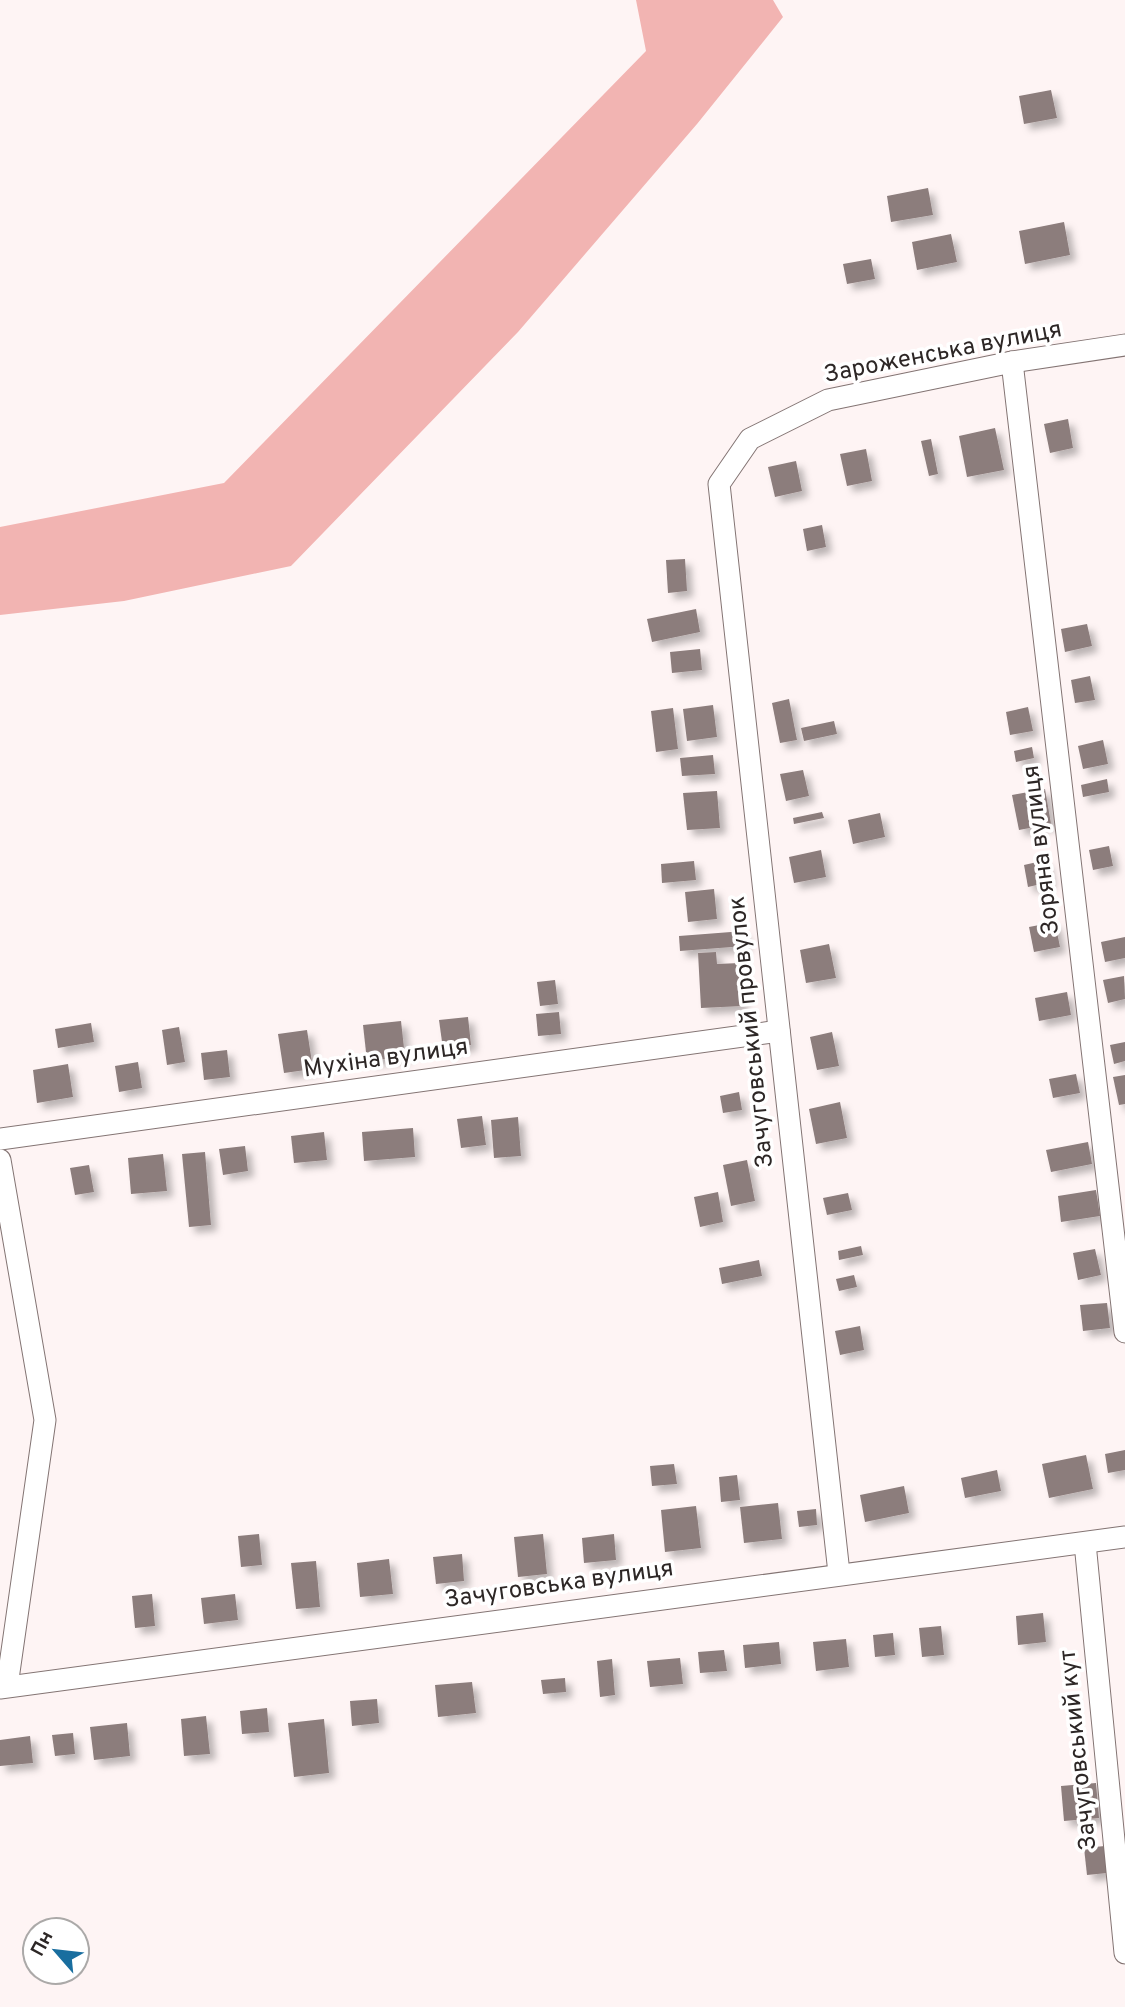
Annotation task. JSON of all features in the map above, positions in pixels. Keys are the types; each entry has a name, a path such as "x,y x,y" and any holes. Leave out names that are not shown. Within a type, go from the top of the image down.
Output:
{"street":[{"name":"Зароженська вулиця","path":"719,484 750,439 828,400 1012,362 1125,345"},
{"name":"Зоряна вулиця","path":"1012,362 1125,1332"},
{"name":"Зачуговський провулок","path":"719,484 839,1573"},
{"name":"Мухіна вулиця","path":"0,1139 779,1031"},
{"path":"0,1160 45,1420 4,1687"},
{"name":"Зачуговська вулиця","path":"4,1687 839,1573 1125,1537"},
{"name":"Зачуговський кут","path":"1085,1543 1125,1953"}],"shaded area":[{"path":"636,0 773,0 783,17 697,124 518,332 291,566 124,601 0,615 0,527 224,483 646,51"}],"building":[{"path":"1051,90 1057,118 1024,124 1019,96"},
{"path":"928,188 933,215 891,222 887,196"},
{"path":"1064,222 1070,255 1025,264 1019,231"},
{"path":"951,234 957,262 917,270 912,242"},
{"path":"871,259 875,279 847,284 843,264"},
{"path":"1068,419 1073,448 1050,453 1044,424"},
{"path":"995,428 1004,470 967,477 959,436"},
{"path":"931,439 938,474 929,476 921,441"},
{"path":"866,449 872,481 847,486 840,454"},
{"path":"796,461 802,491 775,497 768,467"},
{"path":"822,525 826,547 807,551 803,529"},
{"path":"685,559 687,591 668,593 666,560"},
{"path":"696,609 700,632 652,642 647,619"},
{"path":"1087,624 1092,646 1065,652 1061,629"},
{"path":"700,649 702,670 672,673 670,652"},
{"path":"1090,676 1095,700 1075,703 1071,680"},
{"path":"789,699 797,740 780,743 772,703"},
{"path":"713,705 717,737 687,741 683,709"},
{"path":"1028,707 1033,731 1010,735 1006,712"},
{"path":"673,708 678,749 656,752 651,711"},
{"path":"834,721 837,734 804,741 801,728"},
{"path":"1103,740 1108,764 1083,769 1078,746"},
{"path":"1032,747 1034,758 1016,762 1014,751"},
{"path":"713,755 715,774 682,776 680,758"},
{"path":"803,770 809,796 786,801 780,774"},
{"path":"1107,779 1109,792 1083,797 1081,785"},
{"path":"1045,789 1051,824 1019,830 1012,795"},
{"path":"717,791 720,828 687,830 683,793"},
{"path":"822,812 824,818 794,824 793,818"},
{"path":"880,813 885,837 853,844 848,820"},
{"path":"1109,846 1113,866 1093,870 1089,850"},
{"path":"821,850 826,877 794,883 789,857"},
{"path":"1046,860 1050,882 1028,887 1024,865"},
{"path":"694,861 696,880 662,883 661,864"},
{"path":"714,889 717,919 688,922 685,892"},
{"path":"1055,922 1060,947 1034,952 1029,927"},
{"path":"744,931 745,946 680,951 679,936"},
{"path":"1125,937 1125,958 1105,962 1101,942"},
{"path":"829,944 836,978 806,983 800,950"},
{"path":"716,952 717,964 740,963 742,1006 701,1008 698,953"},
{"path":"1124,976 1125,999 1108,1003 1103,980"},
{"path":"555,980 558,1004 540,1006 537,982"},
{"path":"1067,992 1071,1015 1039,1021 1035,998"},
{"path":"559,1012 561,1034 538,1036 536,1014"},
{"path":"468,1017 471,1045 443,1049 439,1020"},
{"path":"401,1021 405,1057 367,1061 363,1025"},
{"path":"91,1023 94,1042 58,1048 55,1029"},
{"path":"179,1027 185,1062 167,1065 162,1030"},
{"path":"307,1030 313,1069 284,1073 278,1034"},
{"path":"832,1032 839,1066 817,1070 810,1037"},
{"path":"1125,1042 1125,1061 1114,1064 1110,1045"},
{"path":"227,1050 230,1077 204,1080 201,1053"},
{"path":"138,1062 142,1088 119,1092 115,1066"},
{"path":"68,1064 73,1097 37,1103 33,1070"},
{"path":"1076,1074 1080,1093 1053,1098 1049,1079"},
{"path":"1125,1075 1125,1104 1119,1105 1113,1077"},
{"path":"739,1092 742,1110 723,1113 720,1096"},
{"path":"840,1102 847,1138 816,1144 809,1109"},
{"path":"482,1116 486,1145 461,1148 457,1119"},
{"path":"518,1117 521,1156 494,1158 491,1120"},
{"path":"413,1128 415,1157 364,1161 362,1132"},
{"path":"324,1132 327,1160 294,1163 291,1136"},
{"path":"1088,1142 1092,1164 1051,1172 1046,1150"},
{"path":"245,1146 248,1171 223,1175 219,1149"},
{"path":"205,1152 211,1225 189,1227 182,1154"},
{"path":"163,1154 167,1191 131,1194 128,1158"},
{"path":"747,1160 755,1201 731,1206 723,1165"},
{"path":"89,1165 94,1192 75,1195 70,1168"},
{"path":"1096,1190 1100,1216 1061,1222 1058,1196"},
{"path":"718,1192 723,1222 700,1227 694,1197"},
{"path":"848,1193 852,1210 827,1215 823,1198"},
{"path":"861,1246 863,1255 839,1260 838,1251"},
{"path":"1095,1249 1101,1275 1078,1280 1073,1253"},
{"path":"759,1260 762,1276 722,1284 719,1268"},
{"path":"854,1275 857,1287 839,1291 836,1279"},
{"path":"1107,1303 1110,1328 1083,1331 1080,1305"},
{"path":"860,1326 864,1350 840,1355 835,1331"},
{"path":"1125,1450 1125,1470 1108,1473 1105,1454"},
{"path":"1086,1455 1093,1489 1049,1498 1042,1464"},
{"path":"674,1464 677,1484 652,1486 650,1466"},
{"path":"997,1470 1001,1491 965,1498 961,1478"},
{"path":"737,1475 740,1500 721,1502 719,1477"},
{"path":"904,1486 909,1513 865,1522 860,1495"},
{"path":"778,1503 782,1539 744,1543 740,1507"},
{"path":"696,1506 701,1548 665,1552 661,1510"},
{"path":"816,1509 817,1525 799,1527 797,1511"},
{"path":"259,1534 262,1565 241,1567 238,1536"},
{"path":"543,1534 547,1574 518,1577 514,1537"},
{"path":"614,1534 616,1560 584,1563 582,1538"},
{"path":"462,1554 464,1581 436,1584 433,1557"},
{"path":"389,1559 393,1594 360,1597 357,1563"},
{"path":"316,1561 320,1607 296,1609 291,1563"},
{"path":"152,1594 155,1626 135,1628 132,1596"},
{"path":"235,1594 238,1620 204,1624 201,1598"},
{"path":"1043,1613 1046,1642 1018,1645 1016,1616"},
{"path":"941,1626 944,1655 922,1657 919,1628"},
{"path":"893,1633 895,1655 875,1657 873,1635"},
{"path":"846,1639 849,1667 816,1671 813,1642"},
{"path":"779,1642 781,1664 745,1668 743,1645"},
{"path":"724,1650 727,1671 700,1673 698,1652"},
{"path":"680,1658 683,1684 650,1687 647,1661"},
{"path":"612,1659 615,1695 600,1697 597,1661"},
{"path":"565,1678 566,1692 543,1694 541,1680"},
{"path":"472,1682 476,1713 438,1717 435,1685"},
{"path":"377,1699 379,1723 352,1726 350,1701"},
{"path":"267,1708 269,1732 242,1734 240,1711"},
{"path":"206,1716 210,1754 184,1756 181,1719"},
{"path":"324,1719 329,1773 294,1777 288,1723"},
{"path":"127,1723 130,1756 94,1760 90,1727"},
{"path":"73,1733 75,1754 55,1756 52,1735"},
{"path":"30,1736 33,1763 0,1766 0,1740"},
{"path":"1096,1783 1099,1818 1064,1821 1061,1786"},
{"path":"1105,1846 1107,1873 1087,1875 1084,1848"}]}
